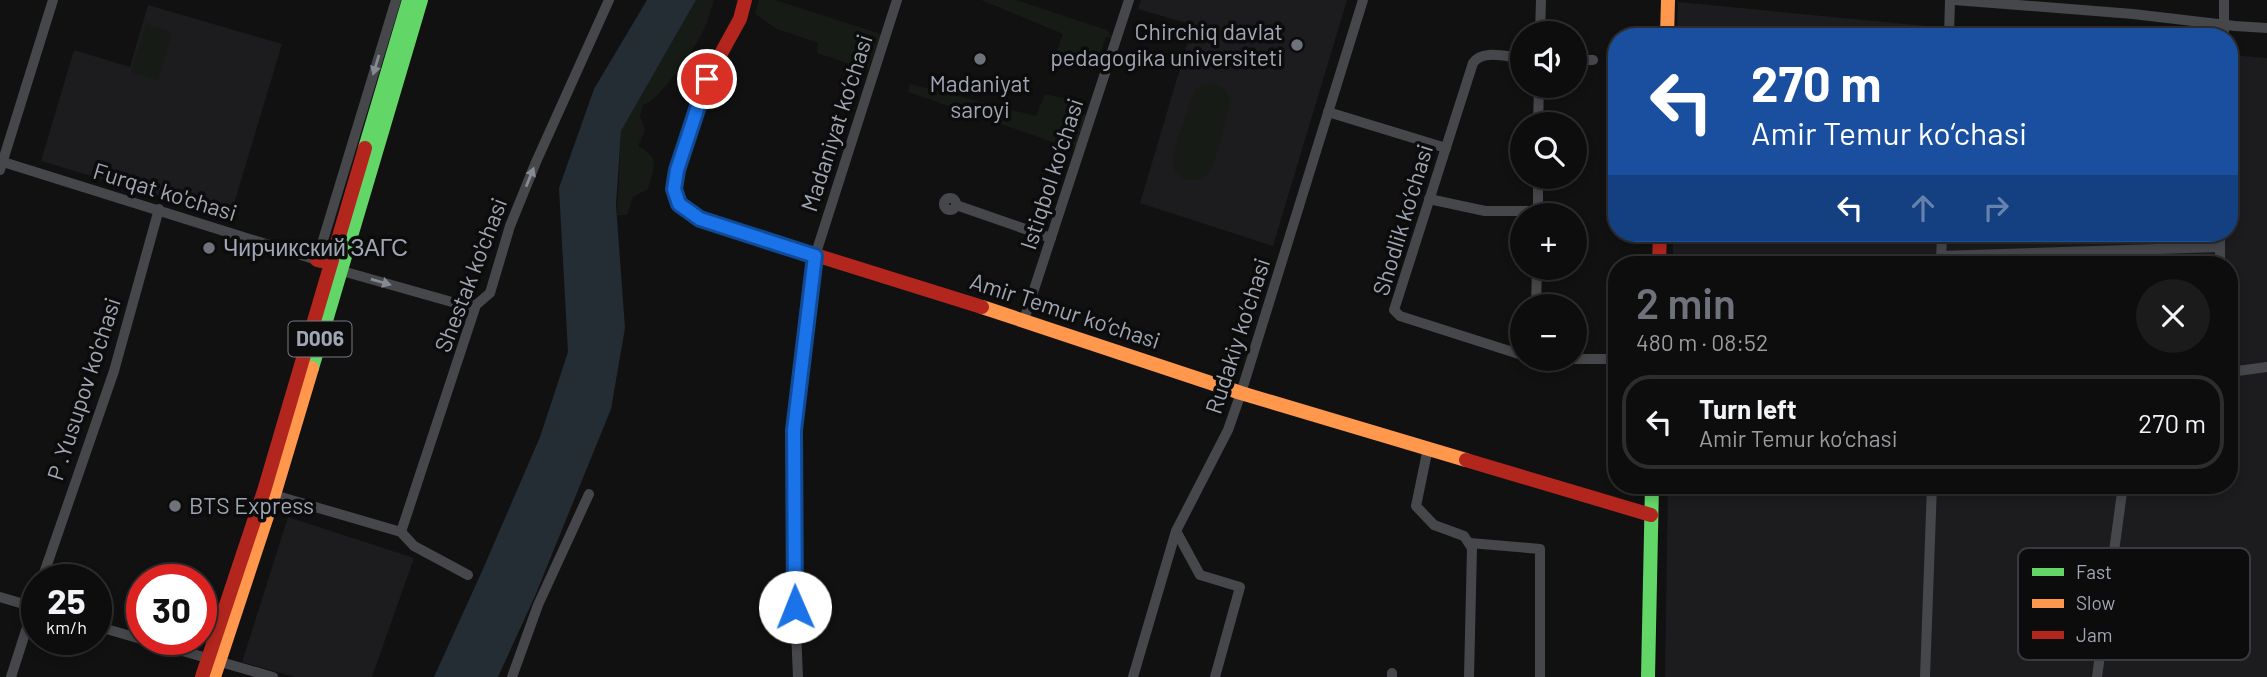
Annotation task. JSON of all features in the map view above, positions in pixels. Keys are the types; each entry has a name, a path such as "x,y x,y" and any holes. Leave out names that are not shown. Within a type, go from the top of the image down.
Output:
{"main road":[{"name":"D006","path":"214,677 213,659 409,0"},
{"name":"D006","path":"202,677 213,659 274,495 330,265 421,0"},
{"name":"Amir Temur ko‘chasi","path":"745,0 740,19 707,79 674,180 679,204 700,219 1024,320 1241,393 1651,515"},
{"path":"1667,28 1668,0"},
{"path":"1648,677 1652,494"}],"street":[{"path":"1,164 52,0"},
{"path":"330,265 396,0"},
{"name":"Shestak ko'chasi","path":"401,532 476,305 490,293 510,226 609,0"},
{"name":"Madaniyat ko‘chasi","path":"798,677 794,584 794,430 815,256 897,0"},
{"name":"Istiqbol ko‘chasi","path":"1024,320 1129,0"},
{"name":"Rudakiy ko‘chasi","path":"1133,677 1176,531 1228,430 1241,393 1363,0"},
{"path":"1540,21 1541,0"},
{"path":"1950,28 1952,0 2042,3 2267,28"},
{"path":"2133,13 2134,0"},
{"path":"2224,0 2224,28"},
{"name":"Shodlik ko‘chasi","path":"1510,57 1484,55 1477,57 1473,63 1394,310 1400,316 1510,351"},
{"path":"1587,60 1593,60"},
{"path":"1328,112 1446,148"},
{"name":"Furqat ko'chasi","path":"1,164 159,209 459,304 476,305"},
{"path":"1429,200 1485,211 1510,212"},
{"path":"956,205 1051,238"},
{"name":"P .Yusupov ko'chasi","path":"47,564 114,371 159,209"},
{"path":"2220,242 2220,256"},
{"path":"2027,256 2220,247"},
{"path":"1587,359 1608,359"},
{"path":"2238,371 2267,368"},
{"path":"1428,448 1416,506 1434,525 1464,536 1471,543 1541,550 1540,677"},
{"path":"512,677 538,605 589,494"},
{"path":"1925,677 1932,494"},
{"path":"2114,548 2122,494"},
{"path":"274,495 401,532 414,546 468,575"},
{"path":"1176,531 1200,575 1241,587 1215,677"},
{"path":"1469,677 1471,543"},
{"path":"0,597 21,604"},
{"path":"112,631 273,677"},
{"path":"11,677 21,648"}],"shaded area":[{"path":"647,0 696,0 621,131 616,205 625,328 611,409 535,596 498,677 434,677 540,437 568,352 559,188 594,89"},
{"path":"696,0 714,0 705,27 695,46 668,83 659,94 643,105 640,116 645,130 638,146 650,155 654,164 648,189 633,197 627,215 617,215 621,131"},
{"path":"759,0 775,0 881,34 868,70 817,53 818,43 777,29 755,14"},
{"path":"981,0 1016,0 1107,30 1113,38 1106,37 1097,63 1054,58 1063,34"},
{"path":"1141,0 1347,0 1273,246 1140,203 1193,25 1138,9"},
{"path":"1678,2 1948,28 1677,28"},
{"path":"148,5 282,44 230,217 41,161 74,50 130,67"},
{"path":"146,24 172,32 158,80 131,72"},
{"path":"2238,56 2267,58 2267,677 1665,677 1668,494 2238,494 2238,256 1673,256 1673,242 2238,242"},
{"path":"1213,83 1225,89 1231,101 1222,136 1210,170 1200,179 1187,179 1176,172 1173,166 1175,150 1195,90"},
{"path":"910,84 1036,116 1045,94 1085,103 1082,113 1086,115 1084,129 1073,149 908,92"},
{"path":"288,517 414,558 372,677 295,677 242,662"}],"traffic: fast":[{"path":"365,148 409,0"},
{"path":"312,368 421,0"},
{"path":"1648,677 1652,494"}],"traffic: slow":[{"path":"1667,28 1668,0"},
{"path":"982,307 1241,393 1466,460"},
{"path":"214,677 274,495 312,368"}],"traffic: jam":[{"path":"745,0 740,19 707,79 677,170 674,189 679,204 700,219 982,307"},
{"path":"202,677 264,491 365,148"},
{"path":"1659,256 1660,242"},
{"path":"317,260 331,262"},
{"path":"1466,460 1651,515"}],"place":[{"name":"Chirchiq davlat pedagogika universiteti","path":"1297,45"},
{"name":"Madaniyat saroyi","path":"980,59"},
{"name":"Чирчикский ЗАГС","path":"209,248"},
{"name":"BTS Express","path":"175,506"}],"route":[{"path":"707,79 674,180 679,204 700,219 815,256 794,430 795,607"}]}
